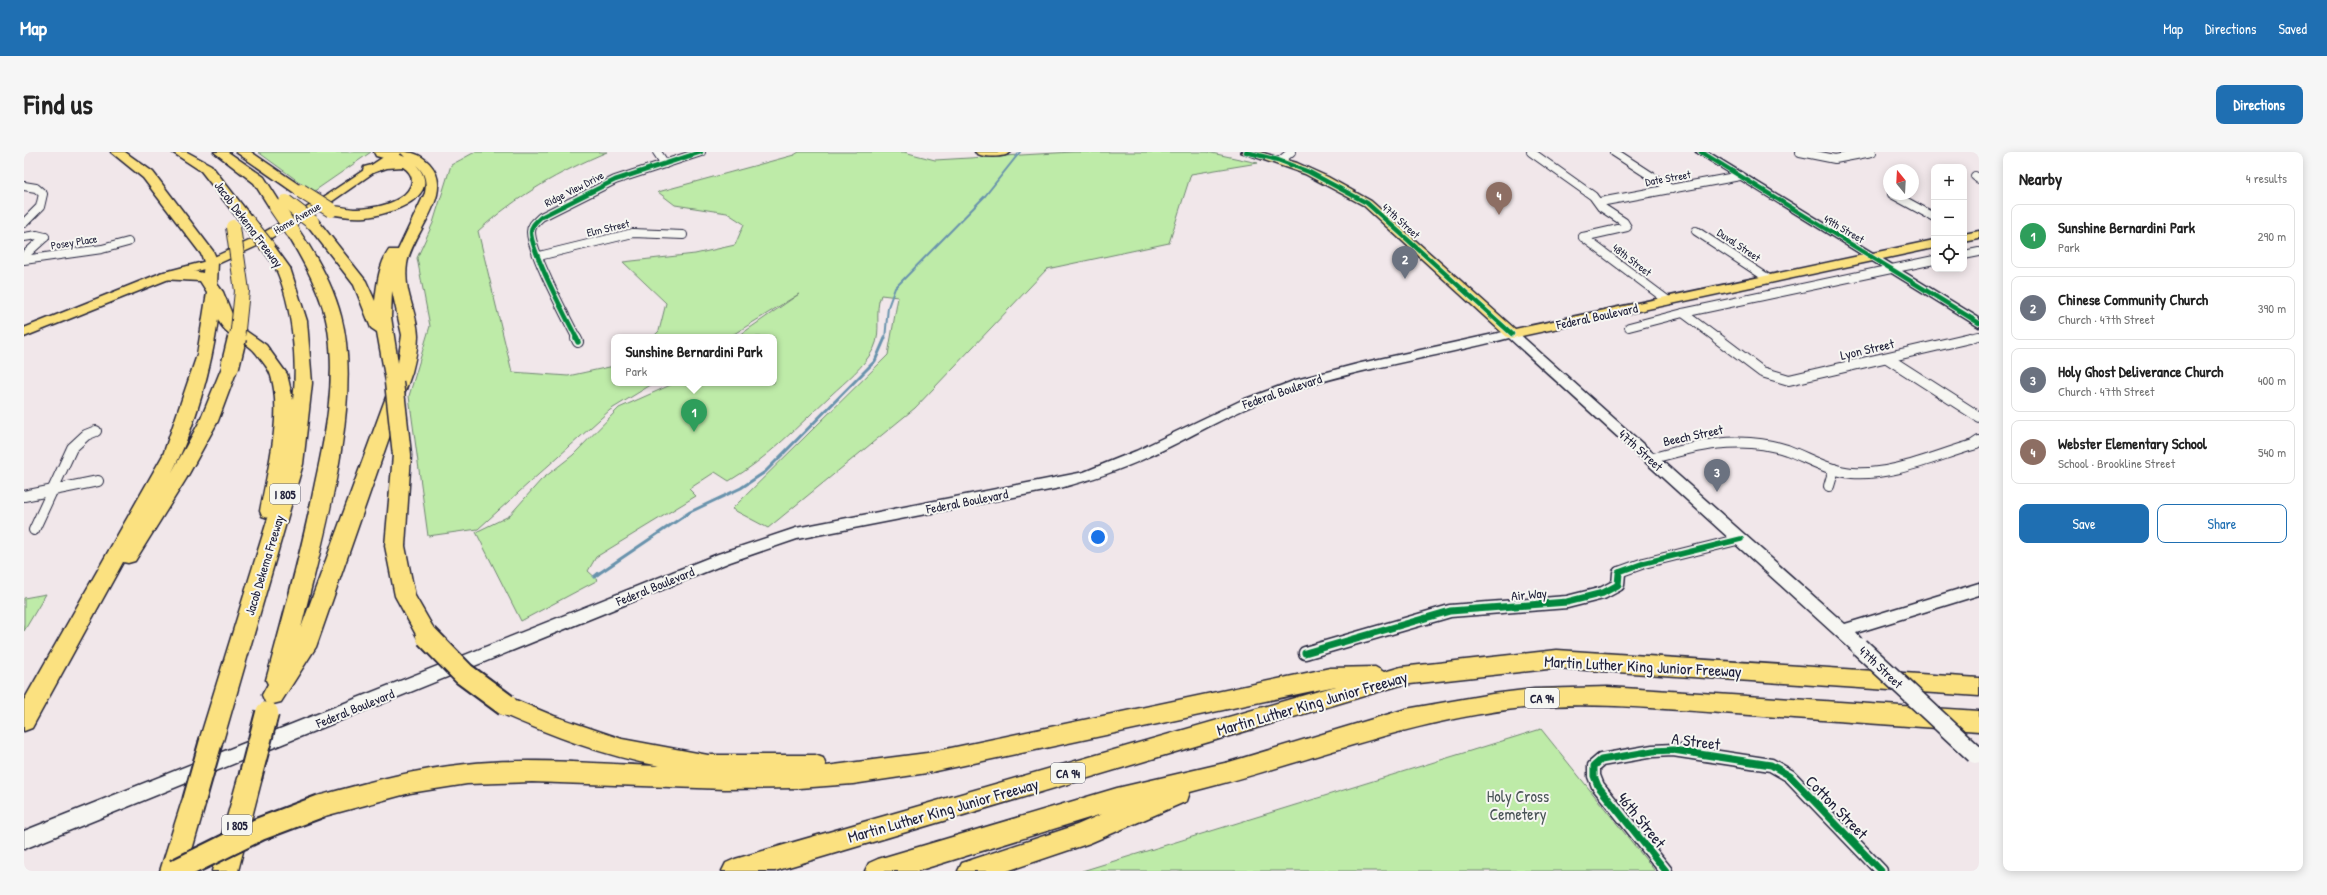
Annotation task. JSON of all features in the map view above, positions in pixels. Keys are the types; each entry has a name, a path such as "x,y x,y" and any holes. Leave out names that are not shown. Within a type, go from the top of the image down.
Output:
{"highway":[{"path":"24,721 172,455 206,355 213,288 209,258 148,175 117,152"},
{"path":"34,702 180,473 209,421 230,368 241,314 242,295 241,266 232,228 229,219 205,186 174,152"},
{"name":"Jacob Dekema Freeway","path":"174,871 211,741 294,464 304,383 299,321 283,268 206,168 178,152"},
{"name":"Jacob Dekema Freeway","path":"220,152 259,180 281,204 293,232 317,270 336,328 339,375 335,430 315,536 225,871"},
{"path":"242,152 331,210 359,213 376,211 404,200 413,194 418,186 420,178 416,170 394,154"},
{"path":"369,170 385,164 394,154"},
{"path":"270,704 304,647 404,372 409,352 410,335 407,316 399,290 400,263 434,188 429,170 394,154"},
{"path":"428,202 406,232 388,267 382,295 385,342 394,382 402,455 395,546 405,596 427,636 464,674 506,705 547,723 622,749 708,765 850,766 926,763"},
{"path":"281,204 312,222 361,284 385,342"},
{"path":"165,276 200,276 213,288 229,326 260,348 279,374 285,399 278,463 252,605"},
{"name":"Martin Luther King Junior Freeway","path":"735,871 1401,676 1557,659 1979,687"},
{"path":"174,871 260,829 321,806 410,782 467,774 532,772 687,779 785,779 847,775 926,763 1330,677 1401,676"},
{"name":"CA 94","path":"878,871 1117,799 1229,772 1406,719 1453,709 1534,698 1608,696 1979,721"},
{"path":"971,871 1082,835 1229,772"}],"main road":[{"path":"980,152 1006,152"},
{"name":"47th Street","path":"1246,152 1280,161 1324,179 1367,203 1860,647 1977,756"},
{"name":"49th Street","path":"1701,152 1979,323"},
{"path":"1709,152 1716,161"},
{"name":"Home Avenue","path":"209,258 394,154"},
{"name":"Home Avenue","path":"24,333 165,276 176,267 231,254 316,207 369,170"},
{"name":"Federal Boulevard","path":"24,840 724,558 796,534 1066,481 1139,457 1243,404 1272,392 1323,377 1666,300 1931,245"},
{"path":"1842,631 1979,589"}],"street":[{"path":"657,152 664,164"},
{"name":"Ridge View Drive","path":"578,342 530,233 533,225 541,217 604,184 701,152"},
{"path":"1280,161 1291,152"},
{"path":"1531,152 1600,202"},
{"path":"1614,152 1671,189"},
{"path":"1800,152 1835,159 1872,152"},
{"name":"Date Street","path":"1600,202 1740,176"},
{"path":"24,186 36,188 43,194 43,201 35,213 24,223"},
{"path":"1903,200 1931,215"},
{"name":"48th Street","path":"1600,202 1601,207 1624,222 1626,227 1583,237 1666,300"},
{"name":"Duval Street","path":"1696,231 1768,279"},
{"name":"Elm Street","path":"539,256 633,233 683,235"},
{"path":"24,236 37,235 45,237 24,256"},
{"name":"Posey Place","path":"24,260 102,249 128,242"},
{"path":"1967,254 1979,252"},
{"path":"1629,327 1683,313 1931,261"},
{"name":"Lyon Street","path":"1683,313 1762,372 1780,378 1796,380 1979,336"},
{"path":"1887,358 1979,417"},
{"path":"34,530 72,448 86,435 96,432"},
{"name":"Beech Street","path":"1650,459 1714,441 1737,440 1757,442 1780,448 1852,473 1871,473 1976,443"},
{"path":"1829,486 1834,468"},
{"path":"24,496 98,481"},
{"name":"Air Way","path":"1305,653 1450,611 1566,602 1603,593 1618,586 1620,572 1644,563 1741,540"},
{"name":"A Street","path":"1598,786 1594,776 1594,766 1601,760 1653,750 1673,750 1771,765"},
{"name":"Cotton Street","path":"1771,765 1790,776 1881,871"},
{"name":"46th Street","path":"1598,786 1666,871"}],"green space":[{"path":"258,152 371,152 313,192"},
{"path":"475,152 607,152 572,168 539,186 493,218 478,231 512,372 568,376 611,367 611,386 649,386 610,410 478,529 428,536 409,396 430,326 417,258 433,223 451,165"},
{"path":"799,152 904,152 935,160 1073,152 1207,152 1258,163 1191,174 1169,243 1047,269 915,408 768,528 732,509 888,355 898,297 881,295 878,308 876,342 870,355 854,373 770,452 729,481 715,472 689,489 696,496 596,557 588,571 598,580 521,621 476,532 509,516 541,480 573,455 619,408 668,386 777,386 777,334 741,334 799,294 734,334 656,334 659,331 666,303 623,262 695,254 735,245 744,224 727,213 675,205 658,192 794,155"},
{"path":"46,594 24,631 24,598"},
{"name":"Holy Cross Cemetery","path":"1541,729 1655,871 1082,871"}],"waterway":[{"path":"885,339 888,307 895,288 985,196 1020,152"},
{"path":"598,574 690,512 741,488 765,472 875,361 885,338"},
{"path":"594,577 599,573"}],"cycle path":[{"path":"578,342 551,285 532,239 531,230 533,225 541,217 615,180 701,152"},
{"path":"1246,152 1278,160 1309,172 1339,186 1367,203 1512,334"},
{"path":"1701,152 1979,323"},
{"path":"1305,653 1450,611 1567,602 1603,593 1618,585 1619,572 1644,563 1741,539"},
{"path":"1666,871 1598,786 1594,776 1594,766 1601,760 1653,751 1673,750 1771,765 1790,776 1881,871"}],"place":[{"name":"Webster Elementary School","path":"1499,215"},
{"name":"Chinese Community Church","path":"1405,279"},
{"name":"Sunshine Bernardini Park","path":"694,432"},
{"name":"Holy Ghost Deliverance Church","path":"1717,492"}]}
